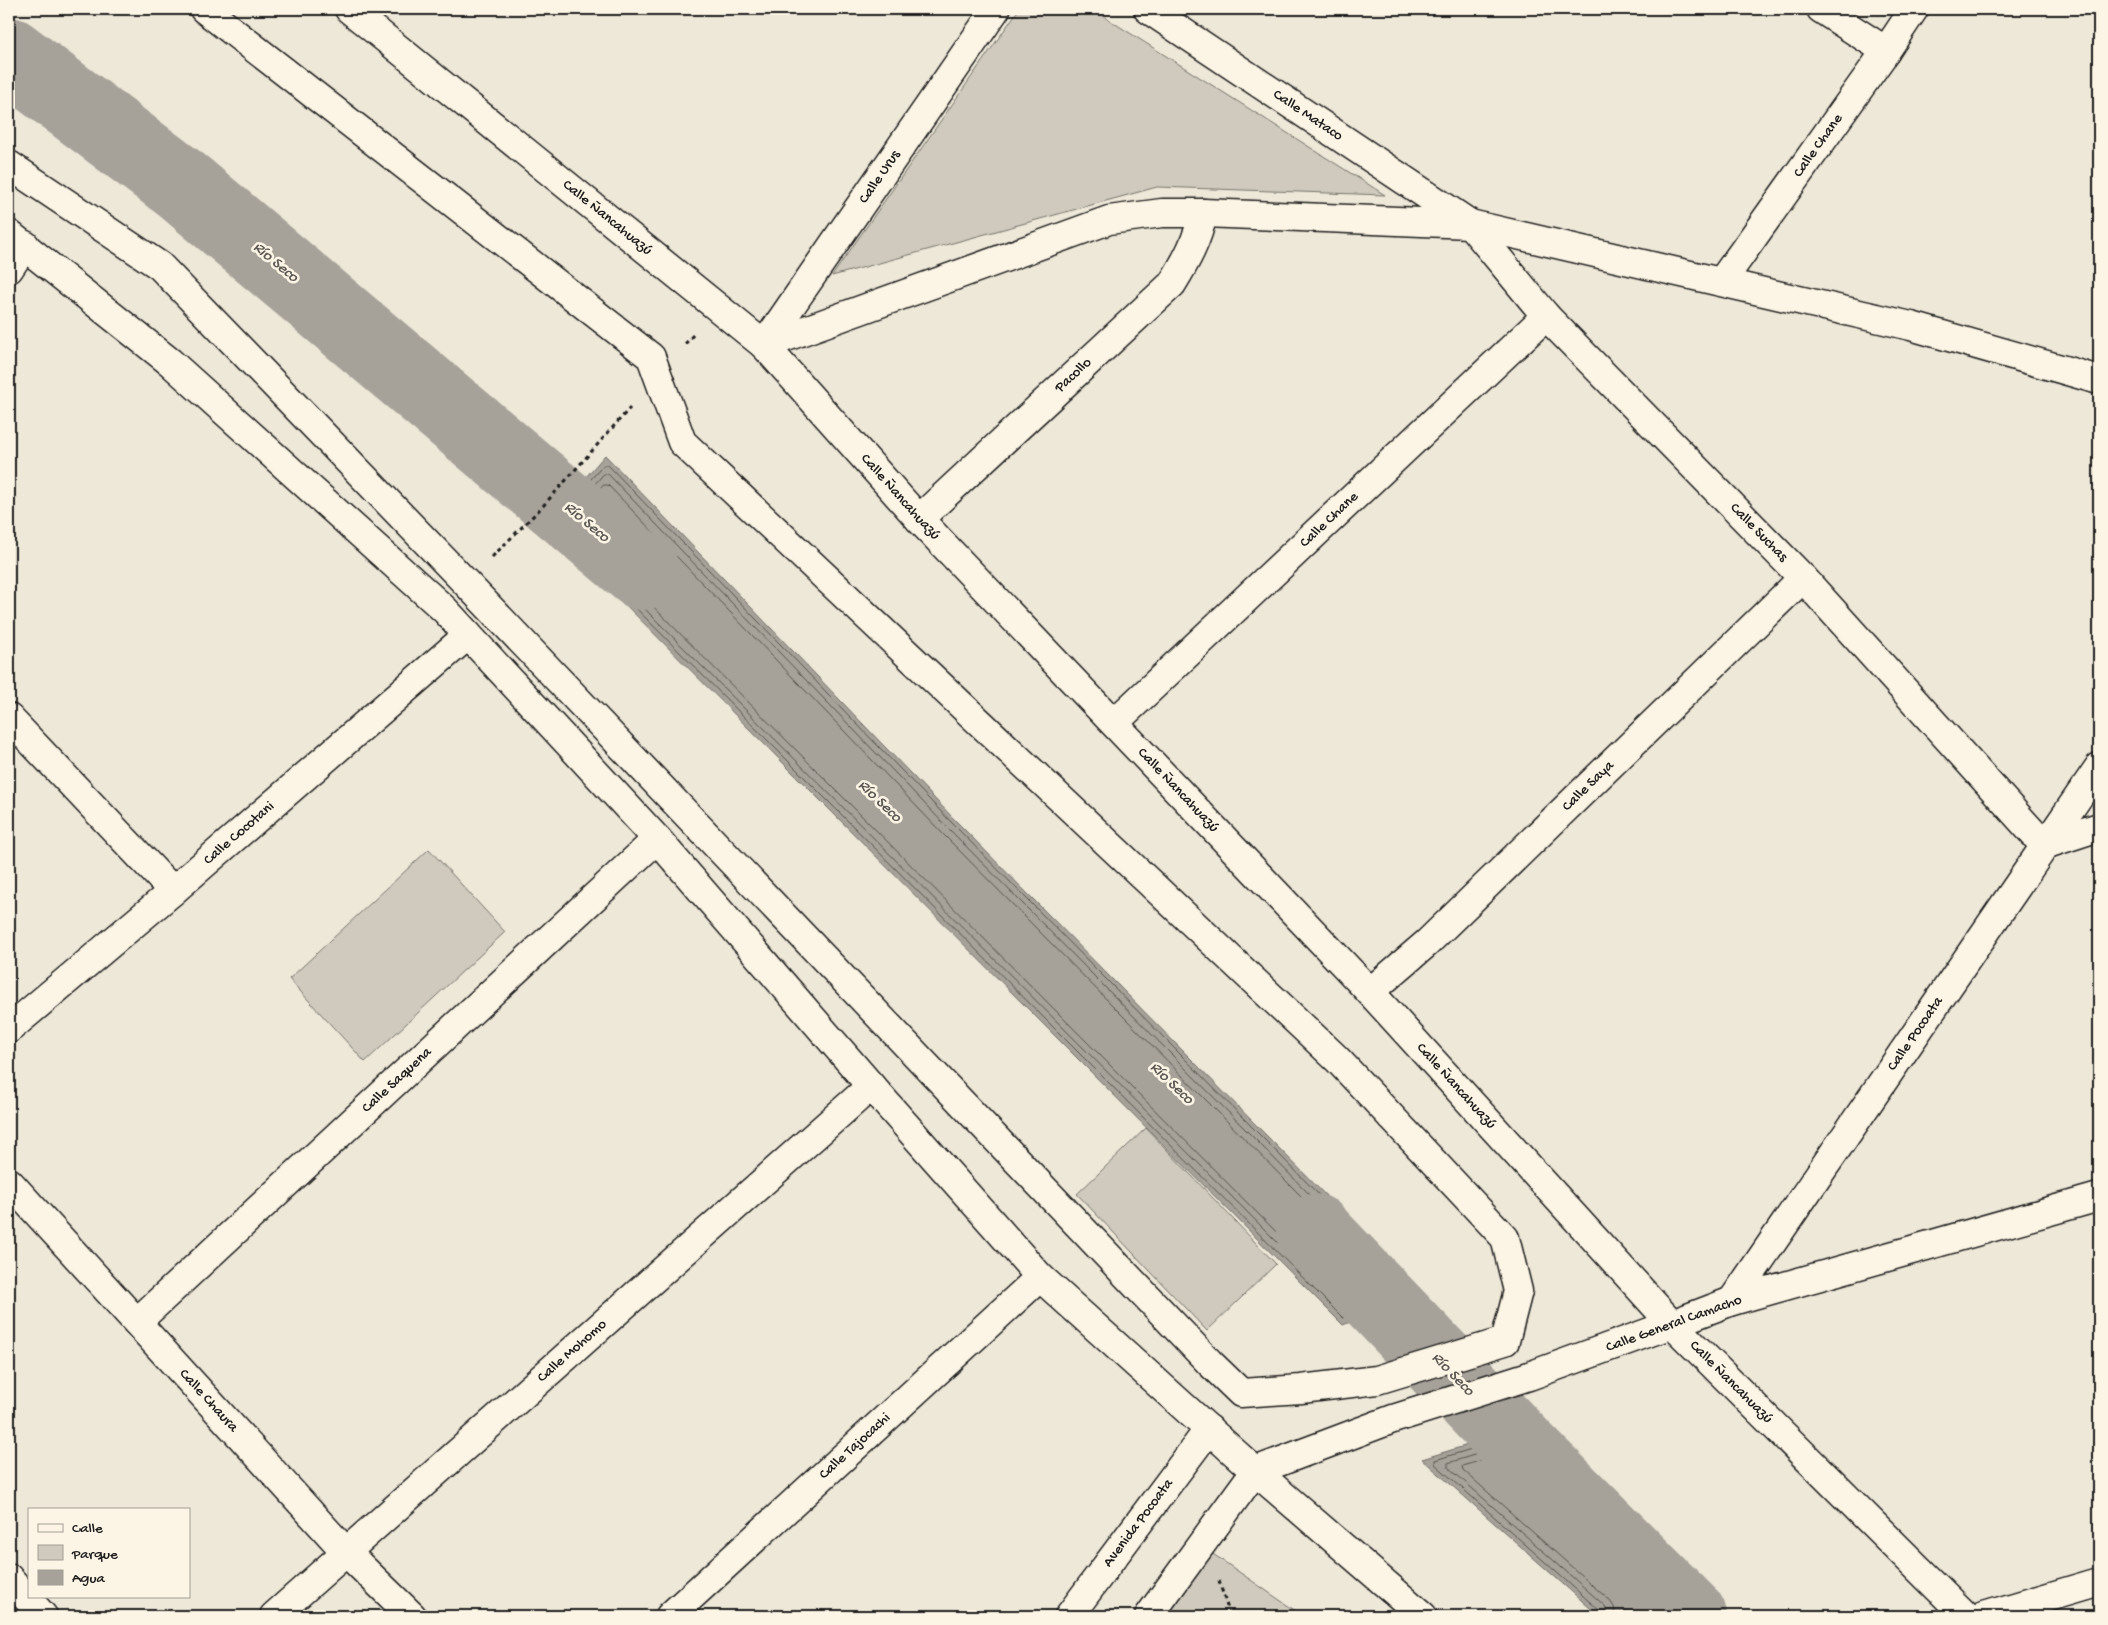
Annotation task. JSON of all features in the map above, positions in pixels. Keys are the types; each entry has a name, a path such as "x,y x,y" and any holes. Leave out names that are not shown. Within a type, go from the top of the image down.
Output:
{"street":[{"path":"9,165 160,266 480,598 1210,1363 1241,1393 1301,1389 1377,1380 1505,1341 1518,1291 1505,1238 1337,1059 682,442 650,357 204,9"},
{"name":"Calle Ñancahuazú","path":"350,9 764,345 919,519 1370,992 1672,1324 1966,1616"},
{"name":"Calle Urus","path":"764,345 996,9"},
{"name":"Calle Mataco","path":"1148,9 1470,224"},
{"path":"1821,9 1886,51"},
{"name":"Calle Chane","path":"1722,281 1914,9"},
{"path":"764,345 1109,220 1162,213 1204,213 1470,224 1911,326 2099,380"},
{"name":"Pacollo","path":"919,519 1172,284 1195,242 1204,213"},
{"name":"Calle Suchas","path":"1470,224 1546,316 1803,578 2044,845"},
{"path":"9,269 17,239 170,362 445,610 657,839 1040,1277 1256,1472 1423,1616"},
{"name":"Calle Chane","path":"1114,723 1546,316"},
{"name":"Calle Saya","path":"1370,992 1427,943 1803,578"},
{"name":"Calle Cocotani","path":"9,1029 173,891 468,634"},
{"path":"9,718 173,891"},
{"name":"Calle Pocoata","path":"1732,1301 2099,766"},
{"path":"2044,845 2099,827"},
{"name":"Calle Saquena","path":"137,1322 657,839"},
{"name":"Calle Mohomo","path":"274,1616 871,1086"},
{"name":"Calle Chaura","path":"9,1182 346,1552 412,1616"},
{"name":"Calle General Camacho","path":"1256,1472 1393,1419 1529,1376 1732,1301 2099,1197"},
{"name":"Calle Tajocachi","path":"670,1616 1040,1277"},
{"name":"Avenida Pocoata","path":"1069,1616 1209,1429"},
{"path":"1149,1616 1256,1472"},
{"path":"9,1578 43,1616"},
{"path":"1984,1616 2099,1582"}],"path":[{"path":"543,506 598,445"}],"green space":[{"path":"1019,9 1092,9 1385,195 1157,187 832,276"},
{"path":"429,849 505,932 365,1062 289,979"},
{"path":"1146,1128 1276,1264 1207,1331 1077,1194"},
{"path":"1210,1552 1303,1616 1166,1616"}],"water":[{"path":"605,455 956,821 1422,1293 1343,1325 545,524"},
{"path":"1533,1425 1712,1616 1599,1616 1422,1459"}],"waterway":[{"name":"Río Seco","path":"9,55 183,186 642,572"},
{"name":"Río Seco","path":"1314,1232 1523,1450 1689,1616"}]}
